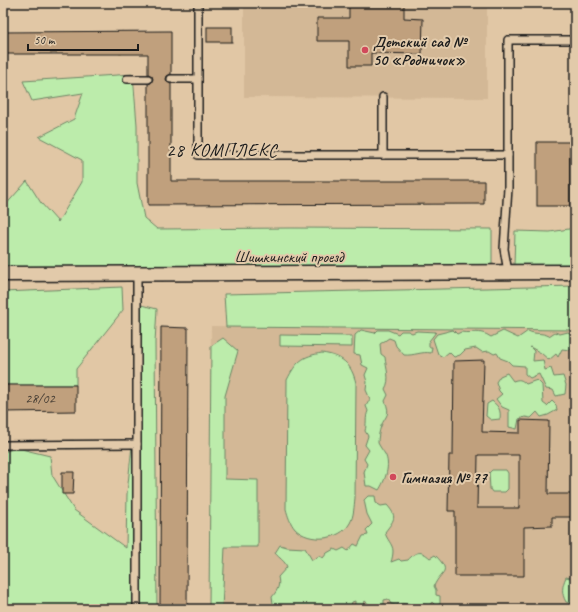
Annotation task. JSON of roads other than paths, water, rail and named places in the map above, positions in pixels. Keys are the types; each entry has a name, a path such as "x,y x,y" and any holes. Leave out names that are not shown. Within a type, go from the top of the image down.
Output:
{"street":[{"name":"Шишкинский проезд","path":"3,274 575,272"}],"lane":[{"path":"198,3 198,155 508,155"},
{"path":"508,272 504,249 508,188 508,40 575,40"},
{"path":"127,79 148,79"},
{"path":"171,79 198,79"},
{"path":"383,97 383,155"},
{"path":"137,609 138,273"},
{"path":"3,445 137,444"}],"place":[{"name":"Детский сад № 50 «Родничок»","path":"365,50"},
{"name":"Гимназия № 77","path":"393,477"}],"district":[{"name":"28 КОМПЛЕКС","path":"222,150"}]}
